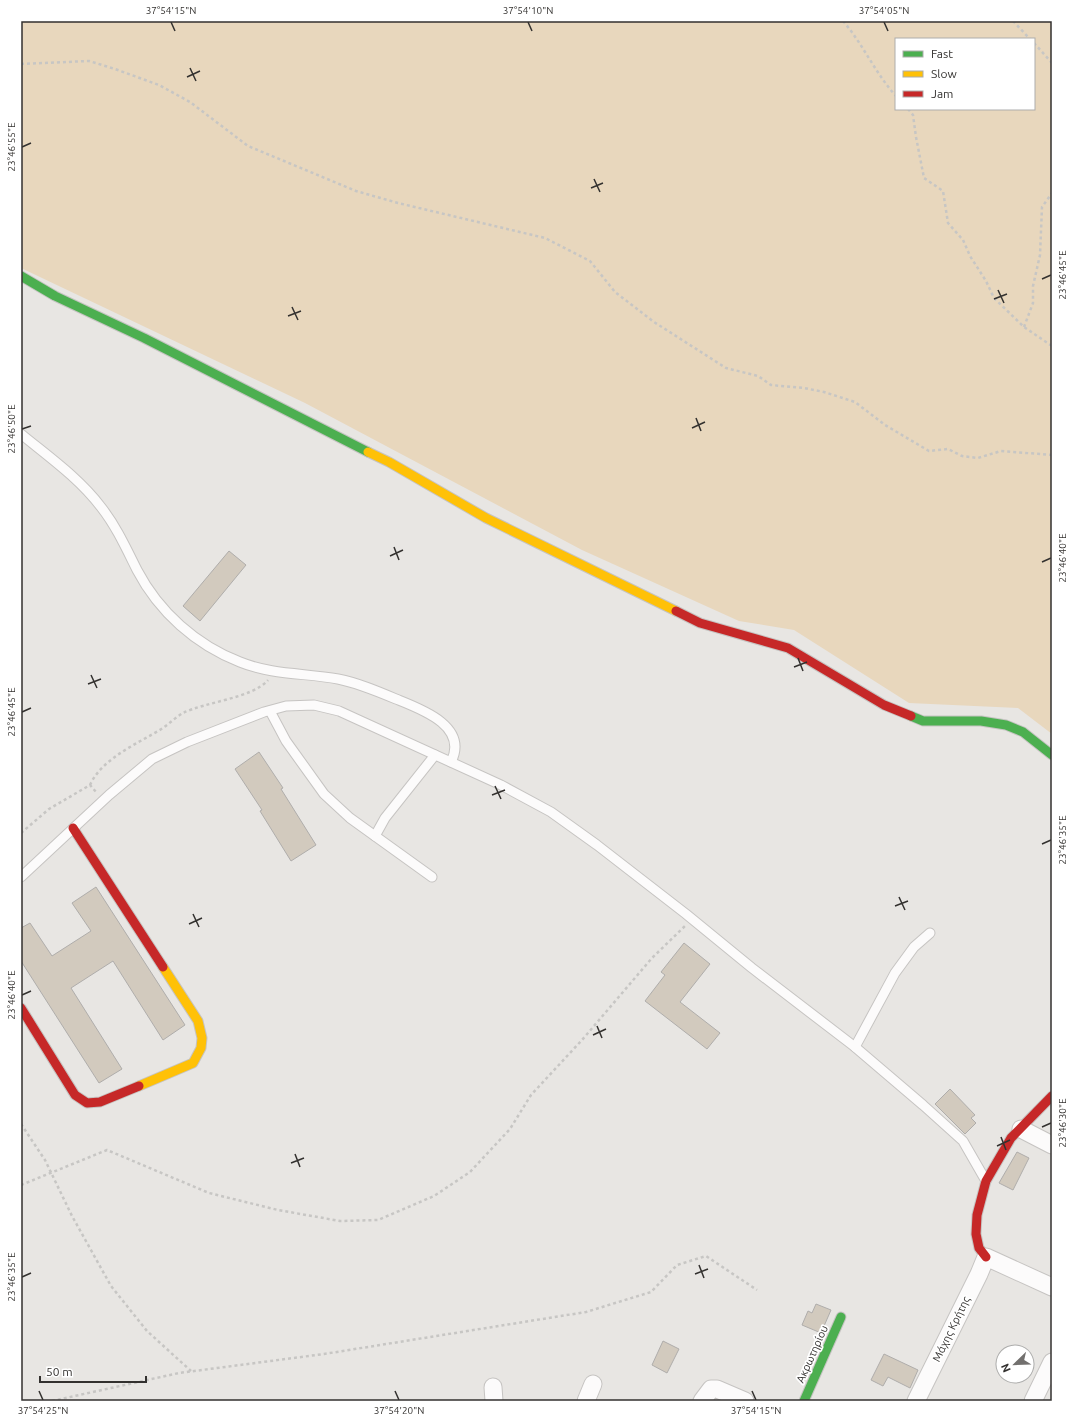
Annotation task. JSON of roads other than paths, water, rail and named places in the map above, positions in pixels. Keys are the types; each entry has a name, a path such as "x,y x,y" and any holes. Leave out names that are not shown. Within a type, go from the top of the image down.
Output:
{"street":[{"path":"21,276 55,296 144,338 389,462 486,518 700,623 788,648 884,705 923,721 981,721 1006,725 1023,732 1052,755"},
{"path":"21,1008 75,1095 87,1103 100,1102 193,1063 200,1055 203,1035 198,1021 73,828"},
{"path":"1052,1096 1011,1138 986,1181 977,1215 976,1234 979,1248 986,1257 1052,1287"},
{"path":"1021,1129 1052,1145"},
{"name":"Μάχης Κρήτης","path":"916,1401 986,1257"},
{"name":"Ακρωτηρίου","path":"804,1401 841,1318"},
{"path":"1033,1401 1052,1362"},
{"path":"586,1401 593,1384"},
{"path":"706,1395 717,1389 745,1401"}],"lane":[{"path":"21,434 85,487 98,502 117,530 138,571 154,597 170,616 188,632 215,651 241,663 275,671 338,679 365,686 421,709 440,721 451,734 455,745 455,754 451,762"},
{"path":"21,877 104,799 152,759 188,742 286,706 314,705 339,711 501,785 551,812 597,845 752,968 855,1047 963,1141 986,1181"},
{"path":"270,711 286,741 324,794 350,818 432,877"},
{"path":"375,836 385,818 435,755"},
{"path":"855,1047 895,973 914,947 930,933"}]}
